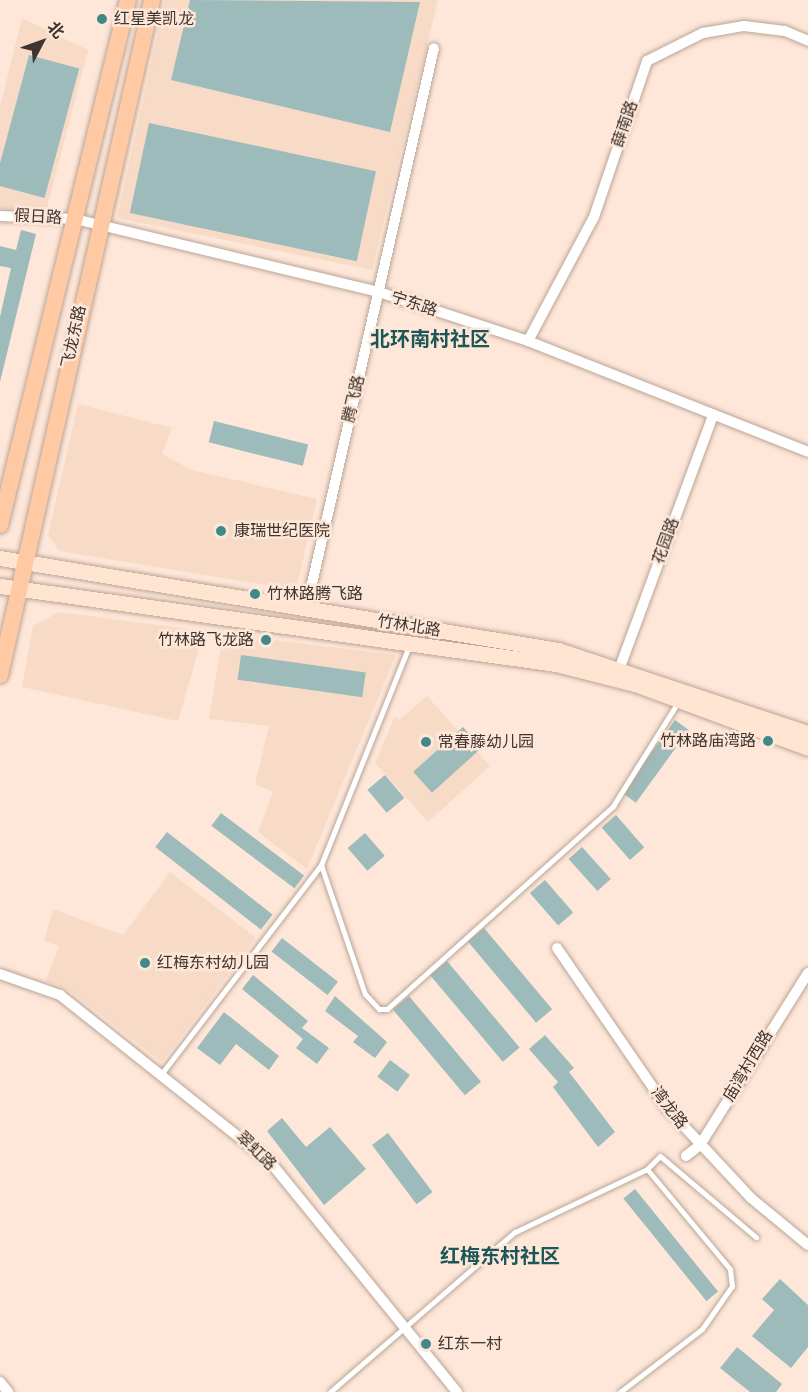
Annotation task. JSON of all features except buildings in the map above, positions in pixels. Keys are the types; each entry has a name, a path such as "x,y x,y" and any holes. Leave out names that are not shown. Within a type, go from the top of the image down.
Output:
{"main road":[{"name":"飞龙东路","path":"0,525 128,0"},
{"name":"飞龙东路","path":"0,675 99,224 152,0"},
{"name":"竹林北路","path":"0,558 558,650 620,667 808,733"},
{"name":"竹林北路","path":"0,586 556,664 679,700 808,748"}],"street":[{"name":"薛南路","path":"528,341 594,217 646,61 703,33 744,26 785,31 808,42"},
{"name":"腾飞路","path":"306,610 434,48"},
{"name":"假日路","path":"0,216 75,219"},
{"name":"宁东路","path":"75,219 379,292 528,341 808,452"},
{"name":"花园路","path":"620,667 713,415"},
{"name":"湾龙路","path":"557,948 667,1108 700,1145 808,1245"},
{"name":"庙湾村西路","path":"686,1155 700,1145 808,973"},
{"name":"翠虹路","path":"0,974 60,995 162,1072 271,1163 457,1392"},
{"path":"0,1382 8,1392"}],"lane":[{"path":"162,1072 321,865 410,644"},
{"path":"321,865 365,994 379,1009 387,1009 613,806 679,700"},
{"path":"330,1392 515,1232 647,1169 660,1156 756,1237"},
{"path":"620,1392 702,1329 732,1286 730,1269 647,1169"}],"shaded area":[{"path":"165,0 438,0 372,270 117,218"},
{"path":"22,18 88,50 47,208 0,209 0,107"},
{"path":"78,404 172,428 162,454 192,470 317,499 296,590 59,551 48,535"},
{"path":"59,612 204,631 178,721 22,687 33,626"},
{"path":"223,634 396,655 307,869 258,832 273,792 255,784 269,726 209,719"},
{"name":"常春藤幼儿园","path":"427,696 490,766 428,822 375,763 395,716 399,720"},
{"name":"红梅东村幼儿园","path":"170,872 256,938 162,1062 69,990 46,980 59,946 44,941 53,909 123,935"}],"place":[{"name":"红星美凯龙","path":"102,19"},
{"name":"康瑞世纪医院","path":"221,531"},
{"name":"竹林路腾飞路","path":"255,594"},
{"name":"竹林路飞龙路","path":"266,640"},
{"name":"竹林路庙湾路","path":"768,741"},
{"name":"常春藤幼儿园","path":"426,742"},
{"name":"红梅东村幼儿园","path":"145,963"},
{"name":"红东一村","path":"426,1344"}],"district":[{"name":"北环南村社区","path":"430,339"},
{"name":"红梅东村社区","path":"500,1256"}]}
